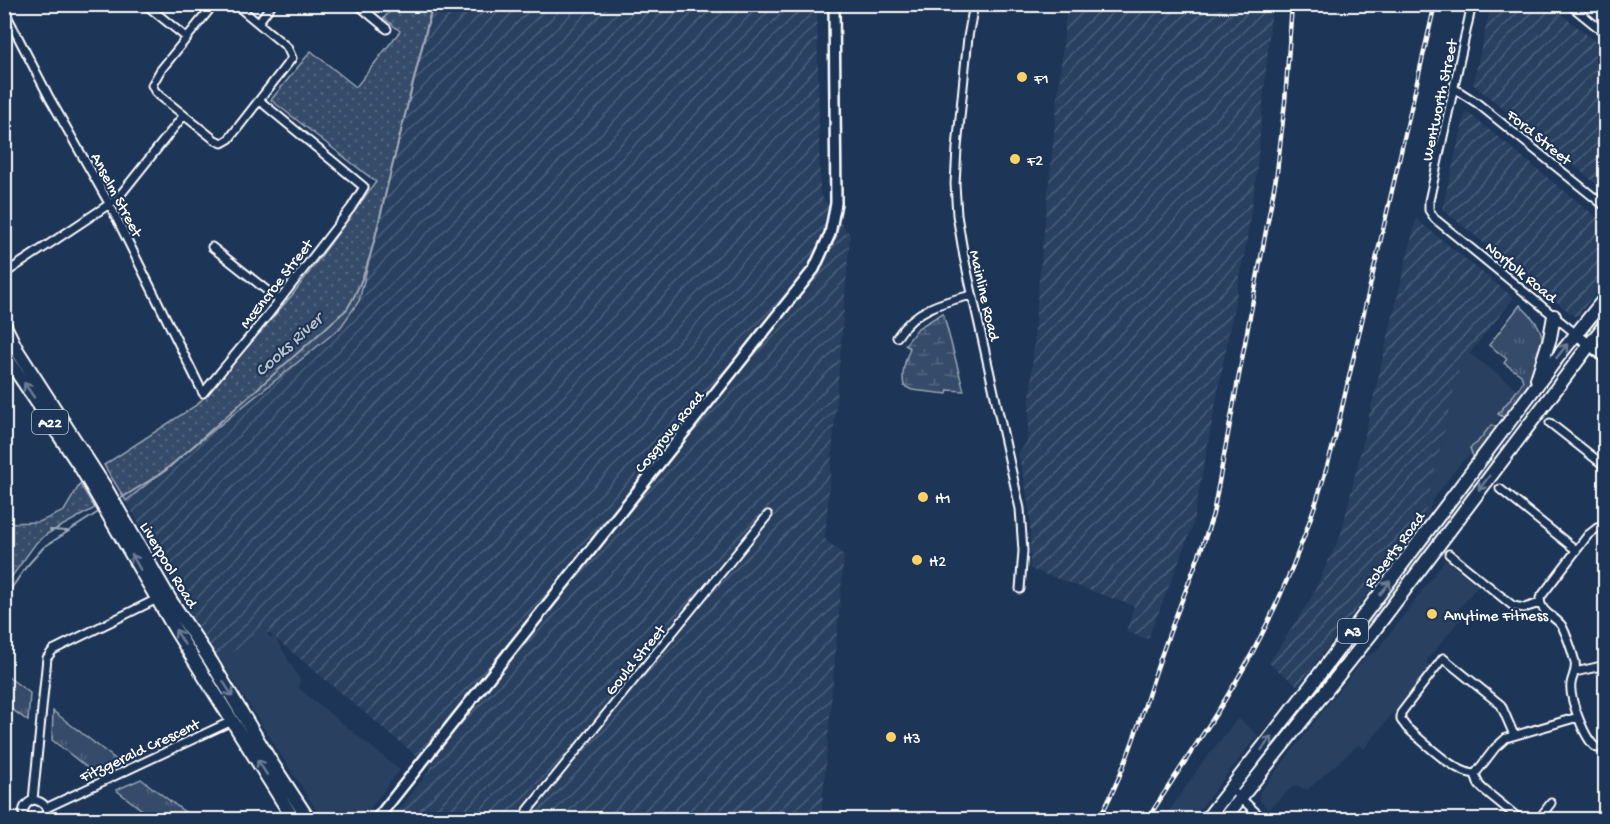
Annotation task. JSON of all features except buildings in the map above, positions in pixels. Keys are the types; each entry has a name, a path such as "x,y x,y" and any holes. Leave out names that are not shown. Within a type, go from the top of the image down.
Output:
{"highway":[{"name":"Roberts Road","path":"1223,819 1236,793 1316,679 1605,297"},
{"path":"1534,389 1550,338 1554,316"},
{"name":"Roberts Road","path":"1206,819 1236,793 1365,642 1605,323"},
{"name":"Liverpool Road","path":"6,330 119,522 171,601 294,819"},
{"name":"Liverpool Road","path":"4,353 100,489"},
{"name":"Liverpool Road","path":"119,522 157,599 309,819"}],"main road":[{"name":"Cosgrove Road","path":"376,819 814,270 830,234 836,203 834,4"},
{"name":"Norfolk Road","path":"1576,334 1605,358"}],"street":[{"path":"146,4 187,38"},
{"path":"214,4 160,71 152,85 155,91 222,143 229,140 292,58 287,47 235,4"},
{"path":"258,23 272,4"},
{"path":"357,4 387,29"},
{"name":"Mainline Road","path":"974,4 968,37 955,184 960,238 1020,509 1023,551 1020,589"},
{"name":"Wentworth Street","path":"1429,201 1472,4"},
{"path":"1569,4 1605,34"},
{"name":"Anselm Street","path":"4,10 49,97 110,205 203,393"},
{"name":"Ford Street","path":"1455,89 1477,103 1605,207"},
{"name":"McEncroe Street","path":"203,393 351,208 364,187 260,100"},
{"path":"4,274 117,199 184,115"},
{"name":"Norfolk Road","path":"1429,201 1429,210 1435,219 1576,334"},
{"path":"212,247 279,300"},
{"path":"897,337 909,322 926,309 972,296"},
{"path":"1550,423 1605,467"},
{"path":"1500,489 1576,549"},
{"name":"Gould Street","path":"520,819 768,515"},
{"path":"1605,525 1592,531 1543,591 1540,598 1545,612 1563,628 1574,661 1575,672 1570,687 1578,717 1589,743 1597,748 1605,747 1605,760"},
{"path":"1449,554 1513,606 1524,608 1540,603"},
{"path":"33,800 47,658 53,650 157,599"},
{"path":"1475,774 1457,768 1407,728 1401,720 1402,710 1443,658 1501,705 1514,735"},
{"path":"1575,672 1605,665"},
{"path":"1475,774 1500,743 1514,735 1578,717"},
{"name":"Fitzgerald Crescent","path":"46,808 238,718"},
{"path":"1475,774 1483,789 1521,819"},
{"path":"1236,793 1264,819"},
{"path":"25,819 23,809 28,802 33,800 41,802 46,808 45,819"},
{"path":"1538,819 1551,803"}],"shaded area":[{"path":"433,5 817,5 820,194 850,235 825,539 844,555 821,819 392,819 431,768 268,632 217,660 126,501 340,328 359,301"},
{"path":"1067,5 1272,5 1256,178 1246,244 1192,528 1148,639 1126,632 1134,606 1030,569 1030,517 1018,454 1027,442 1037,299"},
{"path":"1491,5 1550,5 1605,49 1605,191 1473,84"},
{"path":"1466,111 1605,224 1605,281 1578,315 1574,316 1442,209"},
{"path":"1416,219 1514,298 1460,365 1423,521 1298,686 1269,663 1311,598 1341,534"},
{"path":"1469,353 1520,391 1474,452 1462,461 1432,501 1423,521 1460,365"},
{"path":"1445,560 1478,586 1457,611 1463,616 1427,660 1426,664 1430,667 1364,749 1358,745 1307,790 1295,785 1268,809 1260,801 1259,793 1366,656 1376,652"},
{"path":"261,623 270,638 274,636 301,681 298,685 301,690 400,770 363,817 365,819 322,819 214,650"},
{"path":"1238,718 1258,735 1192,819 1164,819 1202,763"}],"green space":[{"path":"395,5 432,5 359,301 340,328 126,501 104,465 198,404 293,294 376,182 271,100 311,51 356,87 400,31 384,18"},
{"path":"1520,305 1538,325 1542,340 1547,341 1533,378 1505,418 1498,414 1523,381 1521,375 1504,363 1507,359 1489,345"},
{"path":"943,313 964,391 948,390 947,394 912,390 904,386 903,381 904,367 910,348 905,345 918,328"},
{"path":"1491,425 1498,427 1474,459 1470,448"},
{"path":"1490,459 1493,462 1345,658 1293,722 1291,721"},
{"path":"80,484 95,508 47,534 36,543 5,586 5,523 39,522 64,511"},
{"path":"4,674 30,693 28,721 5,704"},
{"path":"53,711 118,761 94,773 52,740"},
{"path":"141,779 194,819 154,819 116,790"}],"waterway":[{"name":"Cooks River","path":"118,500 165,471 347,309 362,280 372,248 433,4"},
{"name":"Cooks River","path":"4,599 26,567 44,547 100,511"},
{"path":"50,530 67,531"}],"railway":[{"path":"1098,820 1127,757 1213,514 1277,172 1292,4"},
{"path":"1147,820 1221,706 1261,636 1284,588 1312,514 1335,438 1435,4"}],"place":[{"name":"F1","path":"1022,77"},
{"name":"F2","path":"1015,159"},
{"name":"H1","path":"923,497"},
{"name":"H2","path":"917,560"},
{"name":"Anytime Fitness","path":"1432,614"},
{"name":"H3","path":"891,737"}]}
